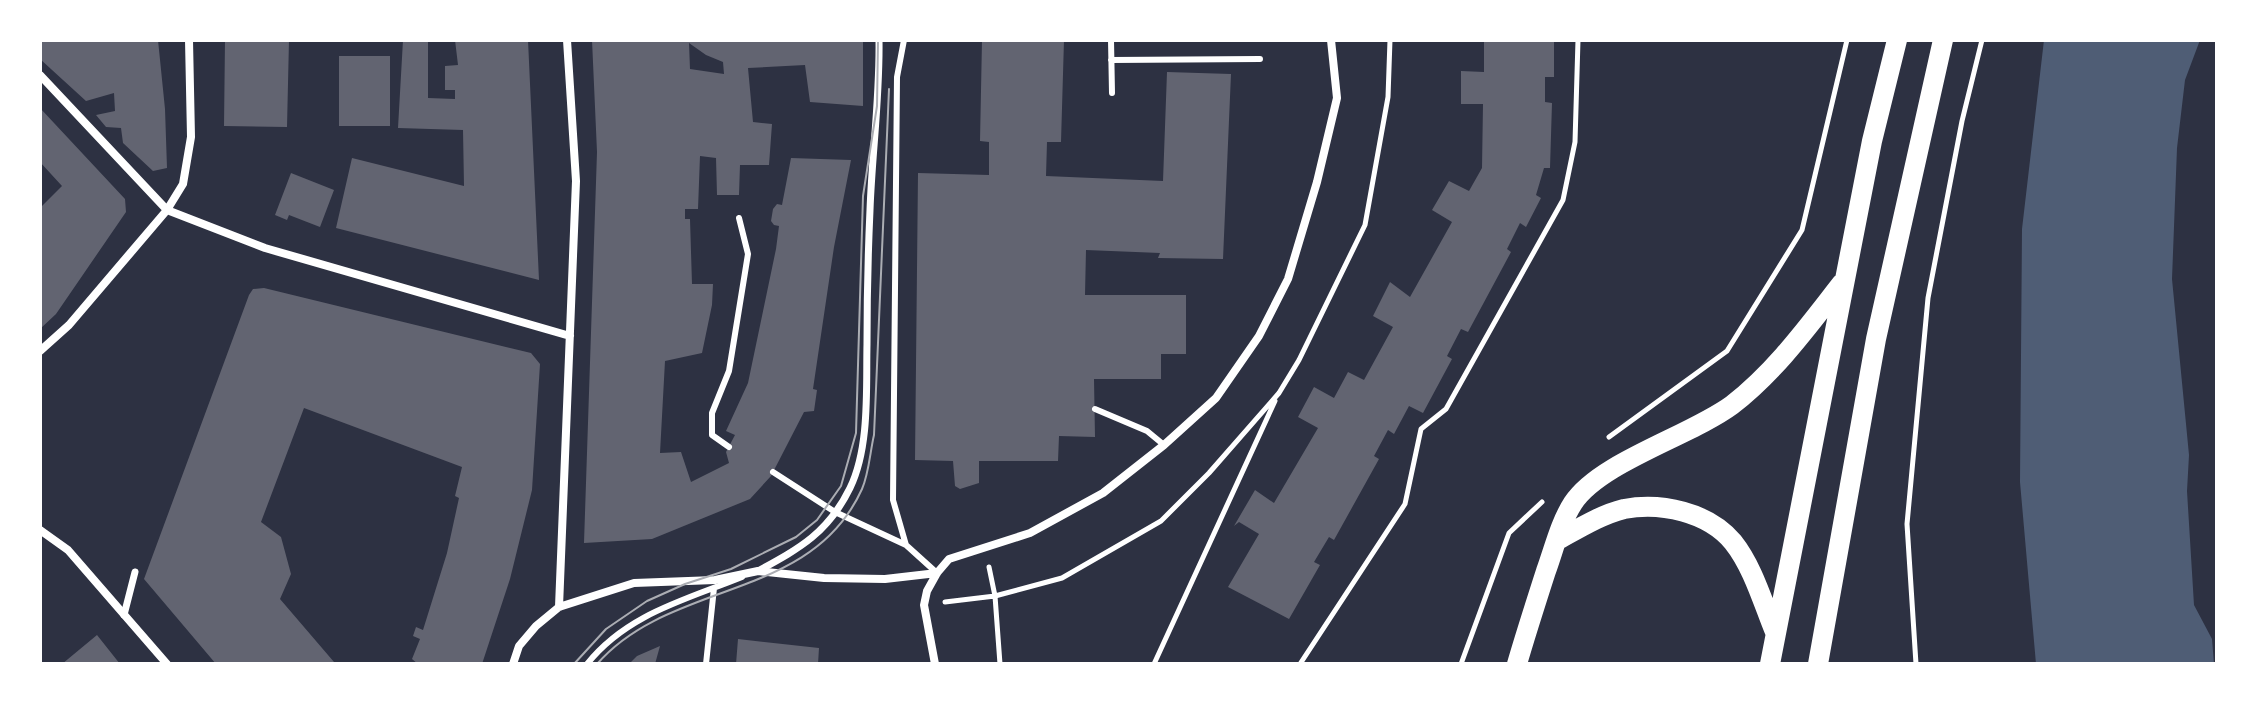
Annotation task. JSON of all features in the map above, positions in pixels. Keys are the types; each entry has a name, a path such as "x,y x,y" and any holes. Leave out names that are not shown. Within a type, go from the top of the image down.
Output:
{"main road":[{"path":"1770,664 1872,141 1897,40"},
{"path":"1818,664 1876,339 1943,40"},
{"path":"1517,664 1556,541 1573,502 1598,479 1696,428 1733,404 1784,356 1845,280"},
{"path":"1556,541 1594,520 1625,509 1662,508 1697,516 1732,541 1747,566 1775,632"}],"street":[{"path":"40,351 69,325 167,210 183,184 191,137 189,40"},
{"path":"559,607 576,181 567,40"},
{"path":"513,664 519,646 536,626 559,607 634,583 714,584 758,571 800,548 827,526 850,487 858,464 866,403 870,209 880,80 879,40"},
{"path":"935,664 924,605 927,591 949,559 1030,533 1103,493 1164,445 1216,398 1259,336 1288,279 1317,182 1337,98 1331,40"},
{"path":"40,75 167,210 265,248 570,336"},
{"path":"40,530 68,550 167,664"},
{"path":"758,571 824,578 885,579 937,573"},
{"path":"124,615 135,572"}],"lane":[{"path":"904,40 897,77 893,500 906,545"},
{"path":"1111,40 1112,93"},
{"path":"1111,60 1260,59"},
{"path":"729,447 712,435 712,413 729,371 748,254 739,218"},
{"path":"1095,409 1147,431 1164,445"},
{"path":"773,472 835,512 906,545 937,573"},
{"path":"587,664 632,623 714,584 706,664"}],"path":[{"path":"1300,664 1405,504 1421,429 1446,409 1563,200 1575,142 1578,40"},
{"path":"1604,440 1727,351 1802,230 1847,40"},
{"path":"1916,664 1907,524 1928,298 1962,121 1982,40"},
{"path":"1154,664 1279,393"},
{"path":"1461,664 1509,533 1552,492"},
{"path":"984,546 995,596 1000,664"}],"water":[{"path":"2044,40 2200,40 2185,80 2177,148 2172,279 2189,455 2187,491 2194,605 2212,639 2214,664 2036,664 2020,482 2022,229"}],"building":[{"path":"40,40 158,40 167,168 153,171 123,143 121,128 106,127 96,115 115,111 114,93 86,101 40,59"},
{"path":"225,40 289,40 287,127 224,126"},
{"path":"403,40 428,40 428,98 455,99 455,90 445,90 445,66 458,65 455,40 528,40 539,280 336,228 352,158 464,186 463,130 398,128"},
{"path":"592,40 863,40 863,106 810,102 805,65 748,68 753,122 772,124 769,165 740,165 739,195 717,195 716,158 700,156 698,209 685,209 685,219 690,219 692,284 713,284 712,305 702,353 665,361 660,453 681,452 691,482 729,463 726,452 735,435 726,431 748,383 776,249 779,226 771,221 773,209 777,204 782,205 791,158 851,160 834,247 813,389 817,390 814,411 804,412 771,476 750,499 652,539 584,543 597,152","holes":["689,43 723,62 724,74 690,69"]},
{"path":"982,40 1064,40 1061,142 1047,142 1046,176 1163,181 1167,72 1231,74 1223,259 1158,258 1160,253 1086,250 1085,295 1186,295 1186,354 1161,354 1161,379 1094,379 1095,437 1059,436 1058,461 979,461 979,483 960,489 955,486 953,461 915,460 918,173 989,175 989,142 980,141"},
{"path":"1484,40 1554,40 1554,77 1545,77 1545,102 1552,103 1550,168 1544,168 1536,195 1541,198 1526,227 1520,223 1507,249 1511,252 1468,332 1461,329 1447,356 1452,359 1423,413 1409,406 1394,434 1388,430 1374,456 1379,459 1334,540 1329,537 1314,562 1320,565 1289,619 1228,587 1259,534 1239,522 1234,526 1255,490 1274,503 1318,428 1298,417 1314,387 1334,398 1348,372 1364,380 1393,327 1373,316 1390,282 1410,297 1452,222 1432,210 1449,181 1469,191 1482,168 1483,104 1461,104 1461,71 1484,72"},
{"path":"339,56 390,56 390,126 339,126"},
{"path":"40,108 125,199 126,212 56,314 40,329 40,208 62,186 40,162"},
{"path":"291,173 334,190 320,227 289,215 287,220 275,215"},
{"path":"264,288 531,353 540,364 532,490 510,579 482,664 418,664 412,659 420,639 413,636 416,627 423,630 447,553 462,467 304,408 261,522 281,537 291,574 280,599 334,662 216,664 144,579 249,295 253,289"},
{"path":"97,635 120,664 62,664"},
{"path":"738,639 819,648 818,664 736,664"},
{"path":"660,646 655,664 629,664 637,656"}],"tram line":[{"path":"574,664 606,629 647,601 731,569 796,537 817,520 841,486 856,433 863,196 877,106 878,40"},
{"path":"597,664 628,637 662,617 775,572 809,552 839,525 862,489 874,435 889,89"}]}
